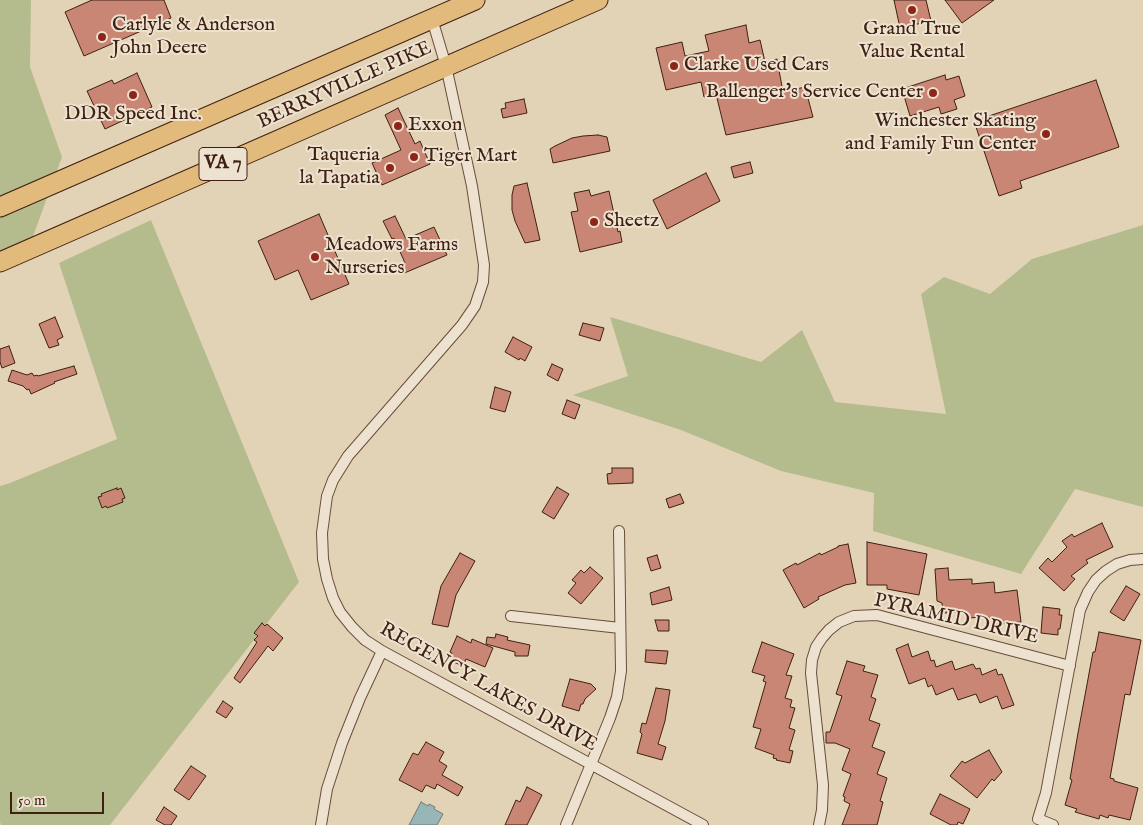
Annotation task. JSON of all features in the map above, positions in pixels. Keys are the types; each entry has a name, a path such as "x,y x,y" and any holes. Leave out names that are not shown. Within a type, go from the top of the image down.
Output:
{"highway":[{"name":"BERRYVILLE PIKE","path":"0,207 475,0"},
{"name":"BERRYVILLE PIKE","path":"0,262 598,0"}],"street":[{"name":"REGENCY LAKES DRIVE","path":"432,19 446,66 472,186 484,270 480,294 475,306 462,325 340,468 327,496 323,520 323,559 326,579 340,612 365,640 703,825"},
{"path":"566,825 617,697 621,671 618,531"},
{"path":"1053,825 1038,819 1046,794 1080,610 1092,586 1106,571 1130,560 1143,559"},
{"name":"PYRAMID DRIVE","path":"819,825 823,785 811,673 812,660 816,647 822,638 839,622 854,616 877,615 1070,666"},
{"path":"511,616 620,628"},
{"path":"321,825 327,789 342,743 382,651"}],"green space":[{"path":"0,0 31,0 30,67 62,157 32,239 0,252"},
{"path":"151,220 299,582 110,825 1,825 0,486 117,439 59,263"},
{"path":"1143,225 1143,507 1075,489 1021,574 873,531 874,493 781,471 681,430 573,395 628,376 610,317 761,362 802,330 835,402 946,414 921,294 944,277 990,294 1032,259"}],"water":[{"path":"421,802 435,807 434,809 443,814 437,825 409,825"}],"building":[{"name":"Carlyle & Anderson John Deere","path":"92,0 164,0 171,18 84,56 65,12"},
{"name":"Grand True Value Rental","path":"894,0 926,0 931,21 900,28"},
{"path":"945,0 994,0 962,23"},
{"path":"746,25 749,43 760,40 765,62 777,59 783,92 805,87 813,117 726,135 716,94 704,97 701,82 666,90 656,48 682,42 685,56 709,51 705,35"},
{"path":"137,73 152,107 105,129 87,91 112,80 114,84"},
{"name":"Ballenger's Service Center","path":"945,75 946,80 959,76 965,96 954,100 957,109 941,114 939,107 910,116 902,89"},
{"name":"Winchester Skating and Family Fun Center","path":"1096,80 1119,147 1020,181 1022,188 999,196 974,121"},
{"path":"524,99 527,113 503,118 501,109 506,108 505,103"},
{"path":"398,108 415,144 420,141 430,164 382,185 372,163 401,150 385,115"},
{"path":"598,135 607,137 610,151 553,163 550,149 572,138"},
{"path":"750,162 753,173 734,178 731,167"},
{"path":"706,173 720,201 667,229 653,200"},
{"path":"527,183 540,240 525,243 512,210 512,195 514,186"},
{"name":"Sheetz","path":"589,190 591,196 609,191 622,242 580,252 571,212 578,211 574,193"},
{"name":"Meadows Farms Nurseries","path":"319,214 349,284 311,300 298,270 275,280 258,241"},
{"path":"395,216 406,239 434,227 447,255 402,274 398,266 405,263 394,238 392,239 383,221"},
{"path":"55,317 63,337 57,340 59,345 49,348 39,324"},
{"path":"583,323 604,328 600,341 579,335"},
{"path":"513,337 532,347 525,361 520,358 519,360 505,352"},
{"path":"9,346 15,363 2,368 0,349"},
{"path":"552,364 563,369 558,381 547,375"},
{"path":"74,366 77,374 54,382 31,394 29,389 27,390 23,386 8,381 12,370 27,375 32,373 34,376 38,376"},
{"path":"495,387 511,392 505,412 490,408"},
{"path":"567,400 580,405 575,419 562,414"},
{"path":"612,468 633,468 633,483 608,484 607,474 612,473"},
{"path":"557,487 569,494 554,519 542,512"},
{"path":"117,488 117,490 121,488 125,498 122,499 123,502 102,508 98,497"},
{"path":"680,494 684,503 669,508 666,499"},
{"path":"1102,523 1113,547 1086,560 1088,563 1071,576 1075,579 1064,591 1039,568 1048,558 1052,562 1067,547 1062,541 1072,534 1074,537"},
{"path":"867,542 927,554 919,595 887,589 887,585 867,585"},
{"path":"848,544 856,583 845,585 818,597 819,599 804,608 783,570 820,553 821,555 838,546"},
{"path":"460,553 475,561 456,595 448,627 432,624 441,586"},
{"path":"657,555 661,568 651,571 647,558"},
{"path":"590,567 603,578 581,604 568,593 576,583 572,580 581,570 584,573"},
{"path":"948,568 949,580 972,579 972,584 994,582 995,593 1017,590 1021,622 990,625 989,617 966,618 965,612 943,613 942,603 937,601 935,569"},
{"path":"1126,586 1140,594 1124,621 1110,612"},
{"path":"669,587 672,600 652,605 650,593"},
{"path":"1043,607 1060,609 1059,615 1062,615 1058,635 1041,633"},
{"path":"655,620 669,620 669,631 658,631"},
{"path":"262,623 265,626 267,624 283,638 273,651 268,646 240,683 234,678 257,642 254,640 258,636 254,633"},
{"path":"1099,632 1141,640 1130,695 1125,694 1110,778 1138,788 1130,820 1109,815 1108,818 1100,815 1099,819 1075,812 1077,809 1065,805 1072,780 1070,779 1078,733 1093,652 1095,652"},
{"path":"496,634 508,637 507,640 530,645 528,656 515,656 515,652 486,644 487,637 495,638"},
{"path":"457,636 471,643 472,639 493,648 485,667 466,659 463,666 449,660 452,653 450,652"},
{"path":"762,642 794,654 786,675 792,676 785,698 792,700 790,707 795,708 789,728 795,730 789,750 793,751 790,763 776,760 773,758 774,755 755,748 761,729 753,727 766,682 763,681 765,676 752,672"},
{"path":"908,644 912,657 928,651 931,661 934,660 936,667 952,661 955,670 973,664 976,669 980,668 982,675 996,669 998,675 1002,674 1014,705 1002,709 997,696 980,703 976,694 958,700 953,688 936,695 932,685 928,687 925,678 909,684 896,649"},
{"path":"646,650 668,651 666,664 645,662"},
{"path":"847,661 865,666 863,671 878,675 871,697 876,699 869,720 880,724 872,747 885,752 877,774 887,778 880,801 883,802 877,825 842,825 850,804 844,801 845,797 843,796 851,774 842,770 850,749 835,743 826,743 826,732 830,732 842,696 836,694"},
{"path":"570,679 591,684 596,689 581,704 579,711 562,706"},
{"path":"656,688 670,690 665,721 658,744 666,747 662,760 637,753 642,734 640,732 642,723 646,724"},
{"path":"223,701 233,708 226,718 216,712"},
{"path":"426,742 444,752 439,761 447,766 442,775 463,787 458,796 437,784 435,789 426,785 422,792 399,780 413,753 418,755"},
{"path":"989,750 1002,772 994,781 992,779 977,798 950,776 962,761 965,763"},
{"path":"191,766 206,776 189,800 174,790"},
{"path":"527,787 542,795 527,825 505,825 516,800 520,802"},
{"path":"940,794 970,809 963,824 958,822 957,825 951,825 930,814"},
{"path":"164,807 177,816 171,825 165,825 156,820"}],"place":[{"name":"Grand True Value Rental","path":"912,10"},
{"name":"Carlyle & Anderson John Deere","path":"102,37"},
{"name":"Clarke Used Cars","path":"674,66"},
{"name":"Ballenger's Service Center","path":"933,93"},
{"name":"DDR Speed Inc.","path":"133,95"},
{"name":"Exxon","path":"398,126"},
{"name":"Winchester Skating and Family Fun Center","path":"1046,134"},
{"name":"Tiger Mart","path":"414,157"},
{"name":"Taqueria la Tapatia","path":"390,168"},
{"name":"Sheetz","path":"594,222"},
{"name":"Meadows Farms Nurseries","path":"315,257"}]}
